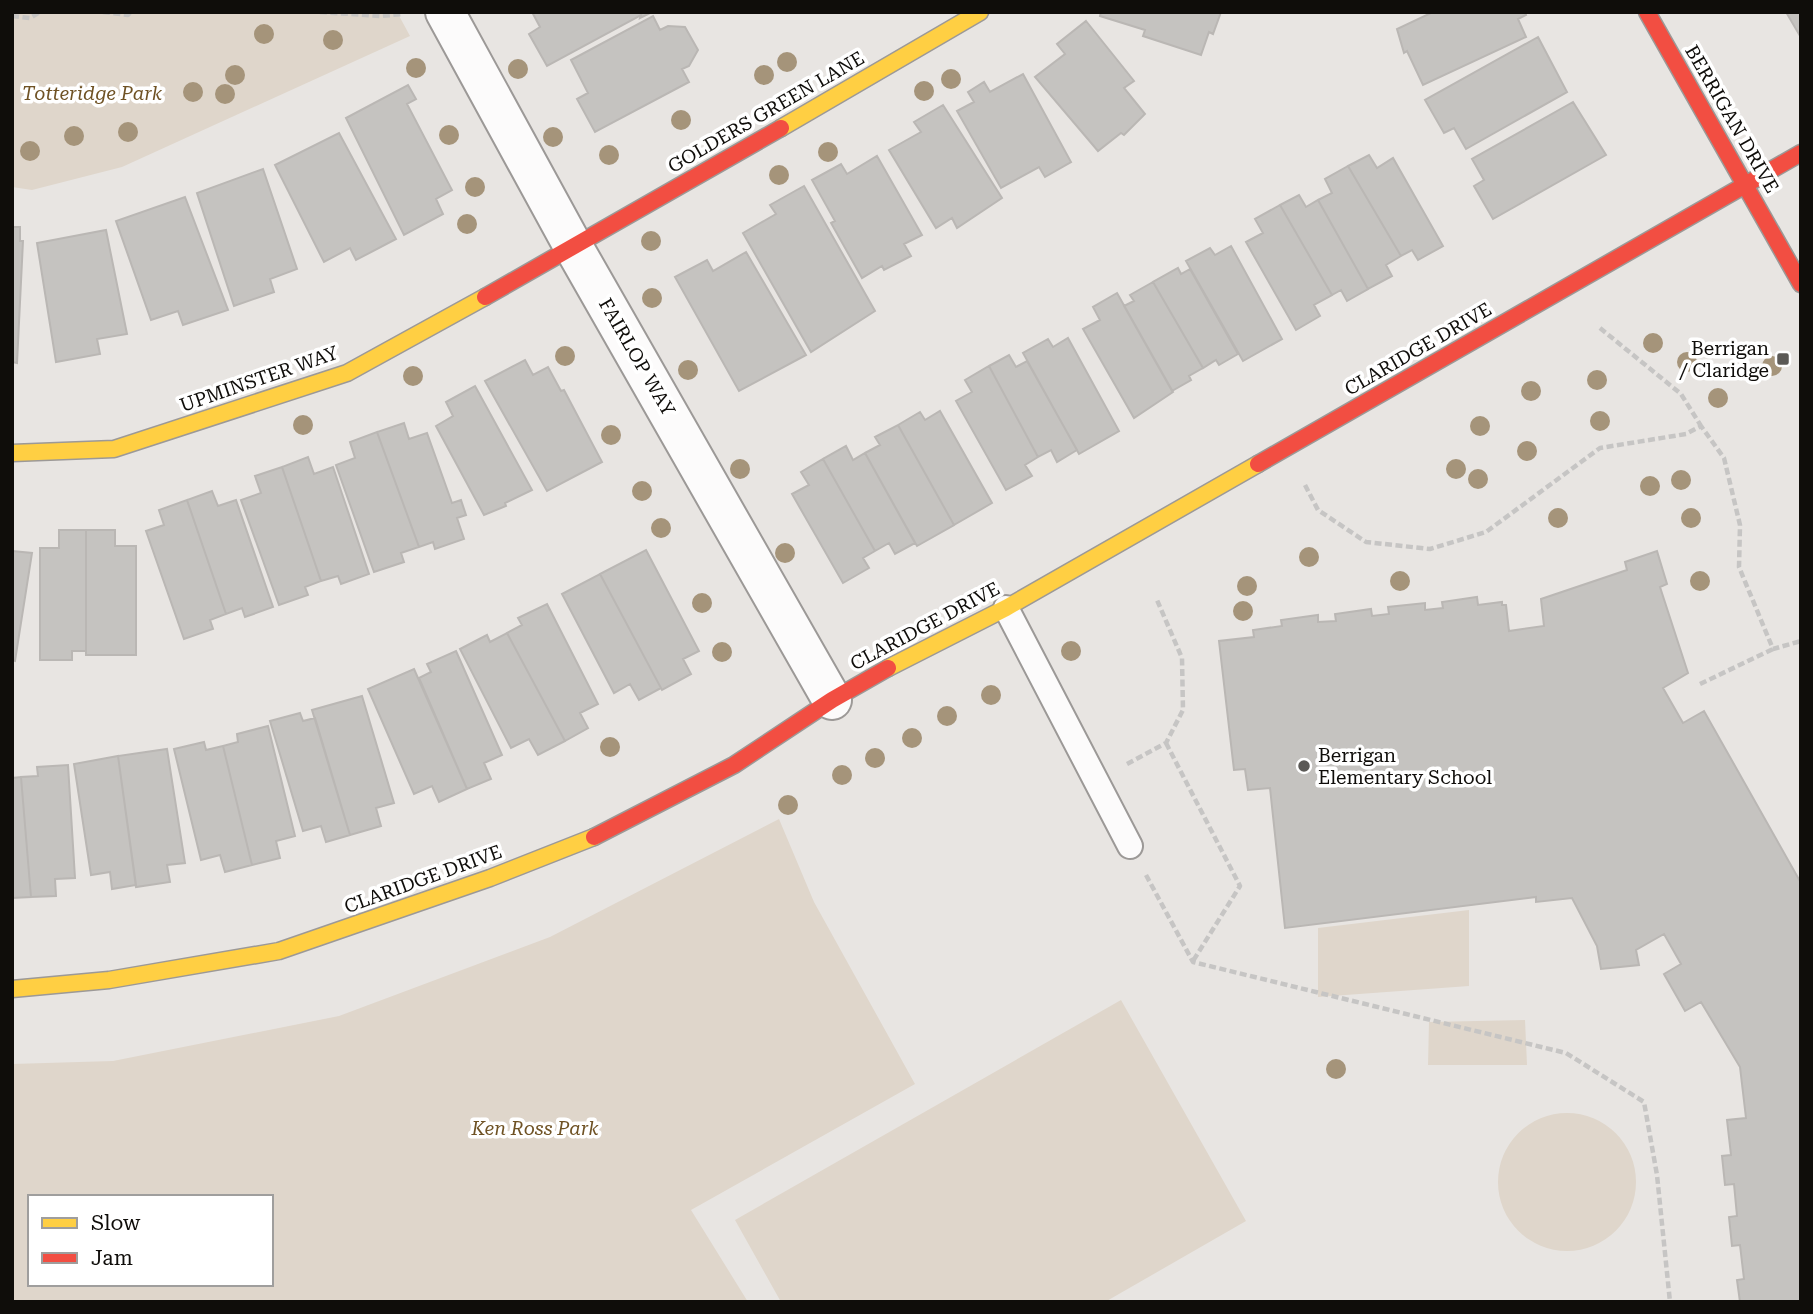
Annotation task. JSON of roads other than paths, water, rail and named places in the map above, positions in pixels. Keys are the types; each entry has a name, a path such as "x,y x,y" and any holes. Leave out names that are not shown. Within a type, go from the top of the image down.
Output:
{"street":[{"name":"FAIRLOP WAY","path":"445,12 574,247 832,700"},
{"name":"GOLDERS GREEN LANE","path":"574,247 980,12"},
{"name":"BERRIGAN DRIVE","path":"1647,12 1801,284"},
{"name":"CLARIDGE DRIVE","path":"12,989 109,980 279,951 490,878 603,834 734,765 832,700 910,655 1006,608 1801,153"},
{"name":"UPMINSTER WAY","path":"12,453 114,449 347,373 574,247"}],"lane":[{"path":"1006,608 1130,846"}],"place":[{"name":"Berrigan / Claridge","path":"1783,359"},
{"name":"Berrigan Elementary School","path":"1304,766"}],"park label":[{"name":"Totteridge Park","path":"92,93"},
{"name":"Ken Ross Park","path":"535,1128"}]}
